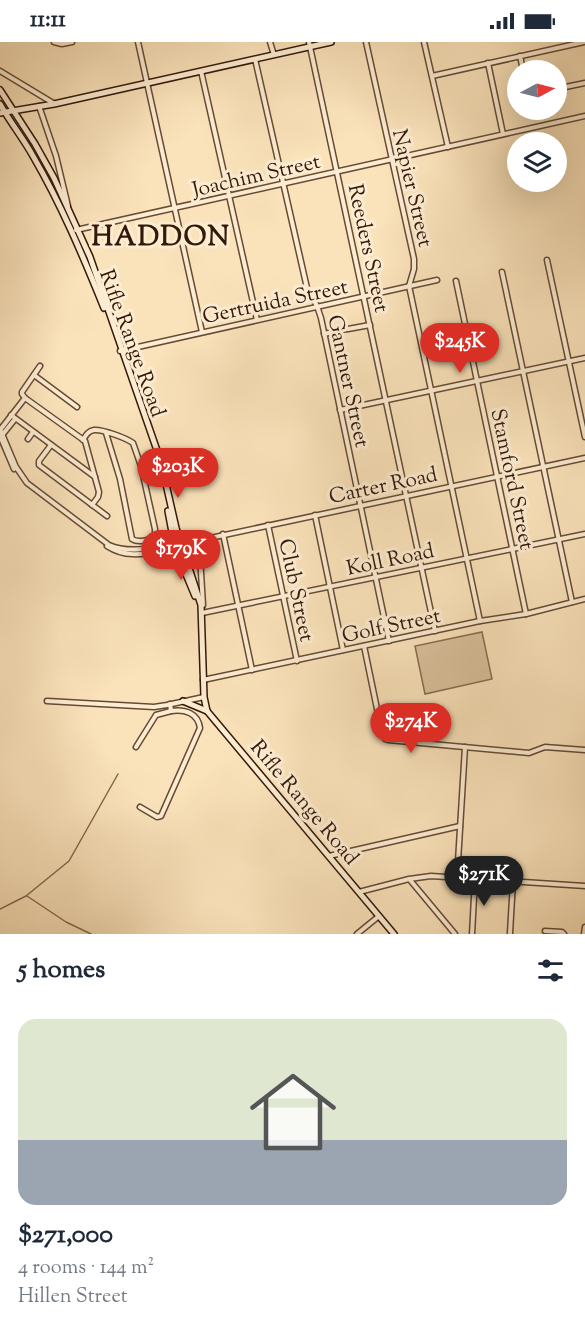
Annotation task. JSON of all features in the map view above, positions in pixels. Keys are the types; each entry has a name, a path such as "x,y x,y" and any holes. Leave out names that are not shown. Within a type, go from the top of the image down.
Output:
{"main road":[{"path":"2,113 54,104 274,55 309,44 331,42"},
{"name":"Rifle Range Road","path":"0,90 44,159 90,257 159,463 172,535 179,545"},
{"name":"Rifle Range Road","path":"0,104 2,113 33,155 85,261 121,350 161,462 179,545 201,610 204,697 207,711 394,934"},
{"path":"159,547 172,535"},
{"path":"183,701 207,711"}],"street":[{"path":"54,42 62,44 72,42"},
{"path":"138,42 202,332"},
{"path":"270,42 274,55"},
{"name":"Napier Street","path":"366,42 414,259 414,269 409,286 480,621"},
{"path":"424,42 448,147"},
{"path":"432,76 584,42"},
{"name":"Reeders Street","path":"309,44 435,631"},
{"path":"520,56 521,60"},
{"name":"Gantner Street","path":"255,59 307,288 321,316 389,641"},
{"path":"488,63 503,134"},
{"path":"0,71 54,104"},
{"path":"201,71 257,320"},
{"path":"567,87 585,83"},
{"path":"39,106 59,168 69,211"},
{"name":"Joachim Street","path":"71,232 585,116"},
{"path":"547,260 585,437"},
{"path":"502,272 572,602"},
{"name":"Gertruida Street","path":"121,350 437,279"},
{"name":"Stamford Street","path":"456,281 526,614"},
{"path":"324,334 370,325"},
{"path":"340,410 585,358"},
{"path":"40,366 22,394 86,444 99,494 92,505"},
{"path":"34,375 77,407"},
{"path":"25,398 1,432 16,467 27,483 109,545 124,551 144,554 179,545"},
{"path":"13,417 96,478"},
{"path":"83,440 95,430 106,433 129,440 133,443 155,529 155,534 151,539 137,541 132,539 120,479 106,433"},
{"path":"28,439 33,432"},
{"path":"51,445 39,461 39,465 107,516"},
{"name":"Carter Road","path":"179,545 585,458"},
{"path":"315,515 343,651"},
{"name":"Club Street","path":"268,525 297,661"},
{"path":"223,534 252,670"},
{"name":"Koll Road","path":"201,610 239,607 585,534"},
{"name":"Rifle Range Road","path":"199,540 201,610"},
{"path":"124,551 179,545"},
{"name":"Golf Street","path":"203,680 480,621 526,614 585,599"},
{"path":"364,646 385,739 529,753 545,747 585,750"},
{"path":"47,701 154,706 170,705 204,697"},
{"path":"170,705 171,711"},
{"path":"136,747 156,715 180,710 192,714 199,721 200,728 161,816 157,817 140,807"},
{"path":"457,878 465,747"},
{"path":"328,856 460,826"},
{"path":"359,892 409,879 431,876 585,886"},
{"path":"409,879 455,934"},
{"path":"472,934 475,879"},
{"path":"510,933 513,881"},
{"path":"357,934 379,916"},
{"path":"585,927 585,934"},
{"path":"545,931 564,934"}],"shaded area":[{"path":"482,632 492,679 425,694 415,646"}],"waterway":[{"path":"0,909 26,896 69,861 118,774"},
{"path":"27,896 66,922 91,934"}],"district":[{"name":"HADDON","path":"161,236"}]}
